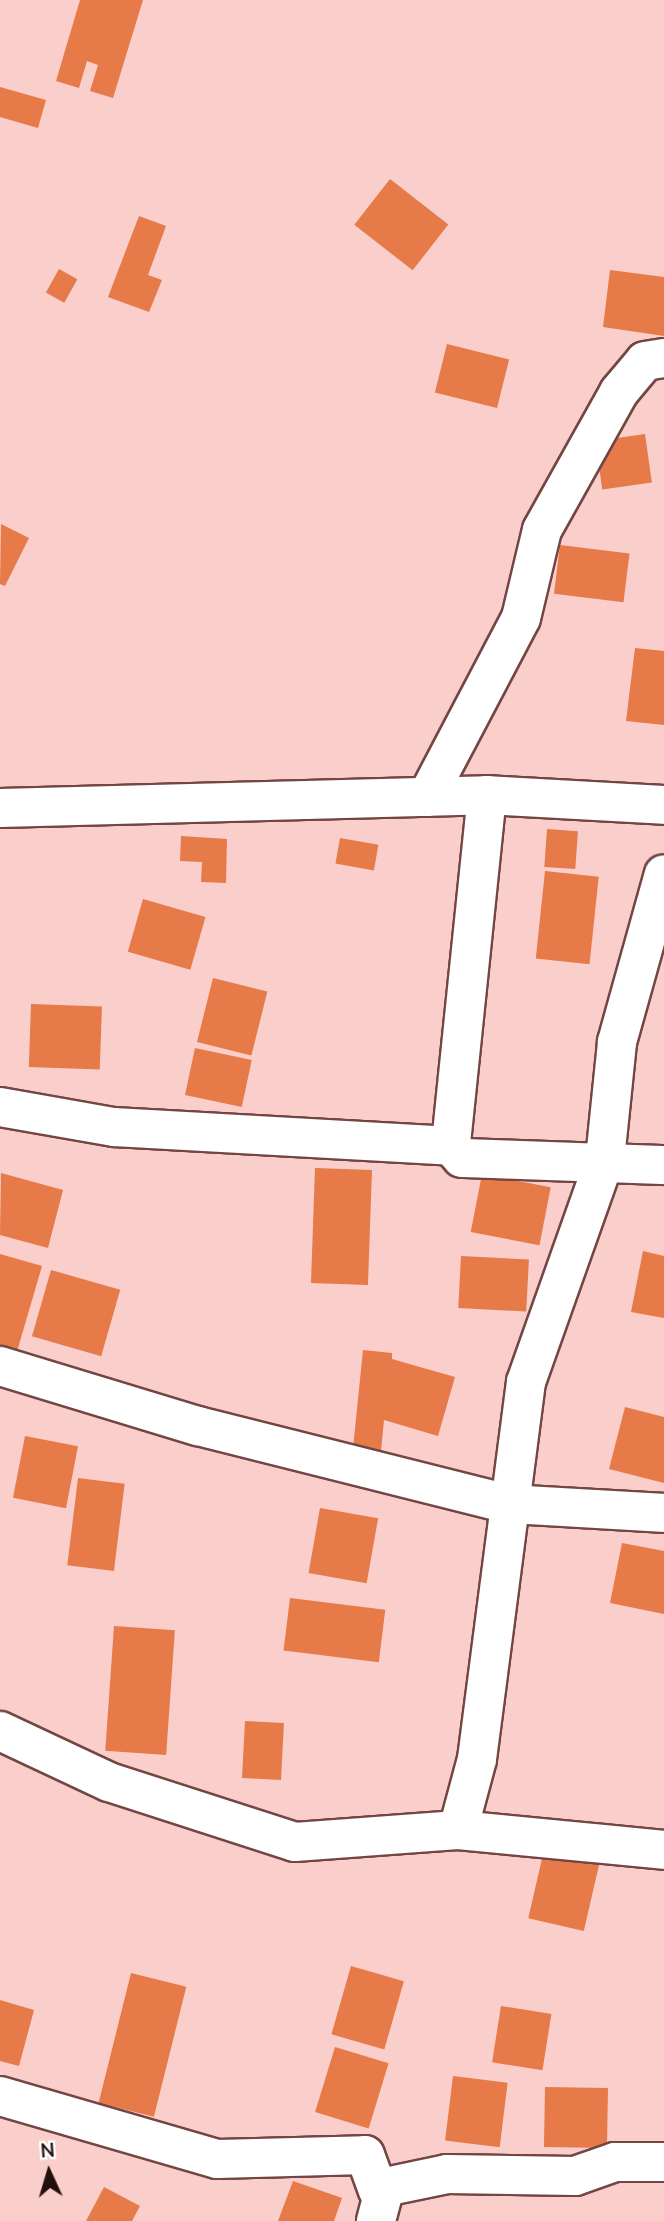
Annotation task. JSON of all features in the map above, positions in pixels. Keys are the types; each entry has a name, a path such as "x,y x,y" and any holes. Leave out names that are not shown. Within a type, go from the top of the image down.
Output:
{"street":[{"path":"427,797 521,618 542,530 619,392 645,360 664,358"},
{"path":"451,1146 487,795"},
{"path":"0,808 487,795 664,805"},
{"path":"458,1830 477,1759 526,1382 605,1159 617,1042 664,874"},
{"path":"0,1107 114,1127 451,1146 462,1158 605,1159 664,1165"},
{"path":"0,1366 198,1426 509,1504 664,1513"},
{"path":"0,1731 109,1782 295,1842 458,1830 664,1850"},
{"path":"0,2096 217,2159 365,2155 381,2204 447,2174 575,2175 615,2162 664,2162"}],"building":[{"path":"80,0 143,0 113,98 90,91 98,65 87,61 79,88 56,81"},
{"path":"0,87 46,100 38,128 0,117"},
{"path":"390,179 448,225 413,270 354,225"},
{"path":"139,216 166,226 148,275 162,280 149,312 108,297"},
{"path":"59,269 77,279 64,303 46,293"},
{"path":"610,270 664,277 664,336 603,327"},
{"path":"447,344 509,359 497,408 435,393"},
{"path":"645,434 652,483 602,489 595,441"},
{"path":"1,524 29,538 5,586 0,584"},
{"path":"560,545 629,554 624,602 554,594"},
{"path":"635,648 664,651 664,725 626,721"},
{"path":"547,829 578,831 575,869 544,867"},
{"path":"181,836 227,839 226,883 201,882 202,862 180,861"},
{"path":"340,838 378,845 374,870 335,864"},
{"path":"545,871 599,877 590,964 536,959"},
{"path":"143,899 205,917 190,970 128,952"},
{"path":"213,978 267,992 251,1056 197,1042"},
{"path":"31,1004 102,1006 100,1069 29,1067"},
{"path":"195,1048 252,1060 242,1107 185,1095"},
{"path":"315,1168 372,1170 368,1285 311,1283"},
{"path":"1,1173 63,1190 48,1248 0,1235"},
{"path":"482,1174 551,1187 539,1245 471,1232"},
{"path":"643,1251 664,1256 664,1318 631,1312"},
{"path":"0,1254 42,1266 16,1355 0,1351"},
{"path":"461,1256 529,1260 526,1311 458,1308"},
{"path":"51,1270 120,1290 101,1356 32,1336"},
{"path":"363,1350 392,1353 392,1359 455,1377 438,1436 384,1420 381,1451 353,1448"},
{"path":"625,1407 664,1417 664,1483 609,1469"},
{"path":"25,1436 78,1446 66,1508 13,1498"},
{"path":"78,1478 125,1484 114,1571 67,1565"},
{"path":"320,1508 378,1518 367,1583 309,1573"},
{"path":"622,1543 664,1551 664,1614 610,1603"},
{"path":"290,1598 385,1610 379,1662 284,1651"},
{"path":"114,1626 175,1630 166,1755 105,1751"},
{"path":"245,1721 284,1723 281,1780 242,1778"},
{"path":"544,1850 600,1863 584,1931 528,1918"},
{"path":"351,1966 404,1981 384,2049 331,2034"},
{"path":"131,1973 186,1987 154,2117 99,2103"},
{"path":"0,2000 34,2010 19,2066 0,2061"},
{"path":"501,2006 551,2014 542,2070 492,2062"},
{"path":"335,2047 389,2063 369,2128 315,2112"},
{"path":"453,2076 508,2083 500,2147 445,2141"},
{"path":"545,2087 608,2088 607,2148 544,2147"},
{"path":"293,2181 342,2198 334,2221 278,2221"},
{"path":"104,2187 140,2206 132,2221 86,2221"}]}
